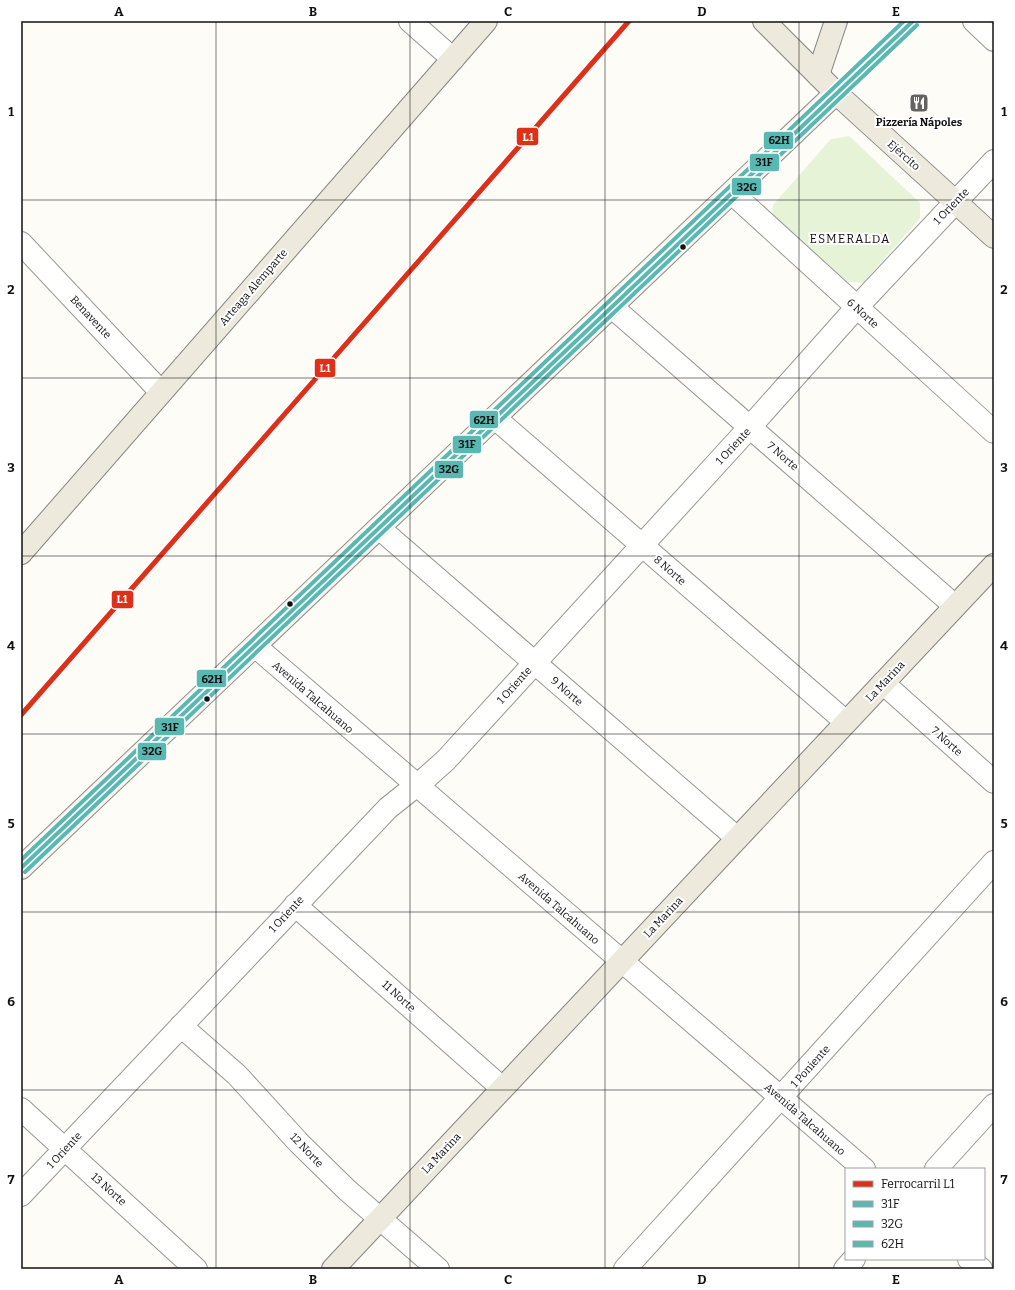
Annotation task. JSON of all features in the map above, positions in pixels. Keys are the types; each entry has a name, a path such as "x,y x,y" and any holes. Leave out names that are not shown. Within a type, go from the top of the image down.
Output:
{"main road":[{"name":"Arteaga Alemparte","path":"21,553 486,21"},
{"name":"Ejército","path":"764,21 836,93 994,237"},
{"path":"818,75 836,21"},
{"name":"La Marina","path":"333,1269 994,565"}],"street":[{"path":"410,21 453,59"},
{"path":"974,21 994,40"},
{"path":"21,868 836,93"},
{"name":"1 Oriente","path":"21,1195 388,808 446,760 750,427 857,307 994,161"},
{"name":"6 Norte","path":"732,193 994,432"},
{"name":"Benavente","path":"21,243 161,392"},
{"name":"7 Norte","path":"612,306 955,606"},
{"name":"8 Norte","path":"495,418 846,722"},
{"name":"9 Norte","path":"379,528 737,838"},
{"name":"Avenida Talcahuano","path":"255,646 863,1168"},
{"name":"7 Norte","path":"883,683 994,782"},
{"name":"1 Poniente","path":"625,1269 994,862"},
{"name":"11 Norte","path":"295,905 502,1088"},
{"name":"12 Norte","path":"181,1026 237,1075 320,1164 380,1219 438,1269"},
{"path":"937,1168 994,1105"},
{"name":"13 Norte","path":"21,1109 196,1269"},
{"path":"844,1269 853,1260"},
{"path":"970,1260 981,1269"}],"green space":[{"path":"849,136 920,203 920,218 863,283 841,281 772,217 773,205 831,139"}],"rail line":[{"name":"L1","path":"21,715 629,21"}],"transit line":[{"name":"62H","path":"21,860 904,21"},
{"name":"31F","path":"21,868 913,21"},
{"name":"32G","path":"25,872 917,25"}],"place":[{"name":"Pizzería Nápoles","path":"919,103"}],"district":[{"name":"ESMERALDA","path":"850,239"}]}
